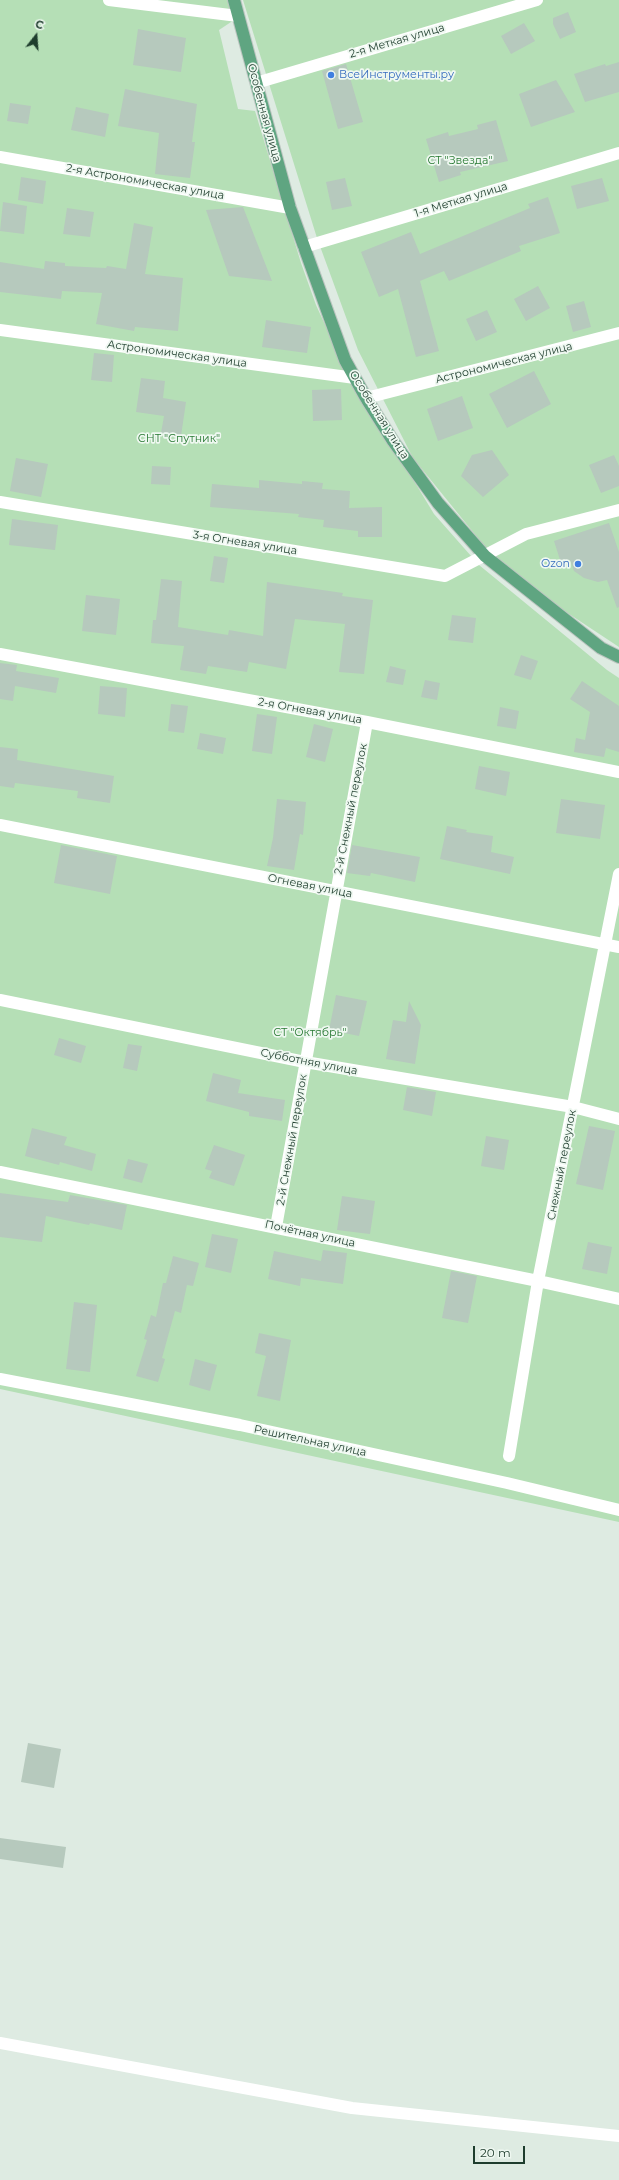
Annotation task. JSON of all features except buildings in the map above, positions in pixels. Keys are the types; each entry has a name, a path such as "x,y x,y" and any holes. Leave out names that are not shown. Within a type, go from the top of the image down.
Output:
{"main road":[{"name":"Особенная улица","path":"234,0 290,208 345,360 366,398 393,441 438,503 485,556 601,648 619,657"}],"street":[{"path":"110,0 238,16"},
{"name":"2-я Меткая улица","path":"256,82 537,0"},
{"name":"1-я Меткая улица","path":"304,247 619,154"},
{"name":"2-я Астрономическая улица","path":"0,157 290,208"},
{"name":"Астрономическая улица","path":"0,330 355,378"},
{"name":"Астрономическая улица","path":"366,398 619,334"},
{"name":"3-я Огневая улица","path":"0,502 444,576 526,534 619,510"},
{"name":"2-я Огневая улица","path":"0,654 367,722 619,772"},
{"name":"2-й Снежный переулок","path":"276,1227 335,891 367,722"},
{"name":"Огневая улица","path":"0,825 619,947"},
{"name":"Снежный переулок","path":"509,1456 538,1281 619,874"},
{"name":"Субботняя улица","path":"0,1000 305,1062 573,1107 619,1119"},
{"name":"Почётная улица","path":"0,1172 276,1227 619,1299"},
{"name":"Решительная улица","path":"0,1379 248,1427 499,1481 619,1510"},
{"path":"0,2043 352,2108 619,2136"}],"green space":[{"name":"СТ \"Октябрь\"","path":"0,0 228,0 234,20 219,30 238,109 255,111 301,263 316,305 342,362 434,514 479,565 607,670 619,678 619,1522 0,1389"},
{"name":"СТ \"Звезда\"","path":"243,0 619,0 619,647 548,600 486,548 413,458 358,350 317,238"}],"place":[{"name":"ВсеИнструменты.ру","path":"331,75"},
{"name":"Ozon","path":"578,564"}],"park label":[{"name":"СНТ \"Спутник\"","path":"179,439"}]}
